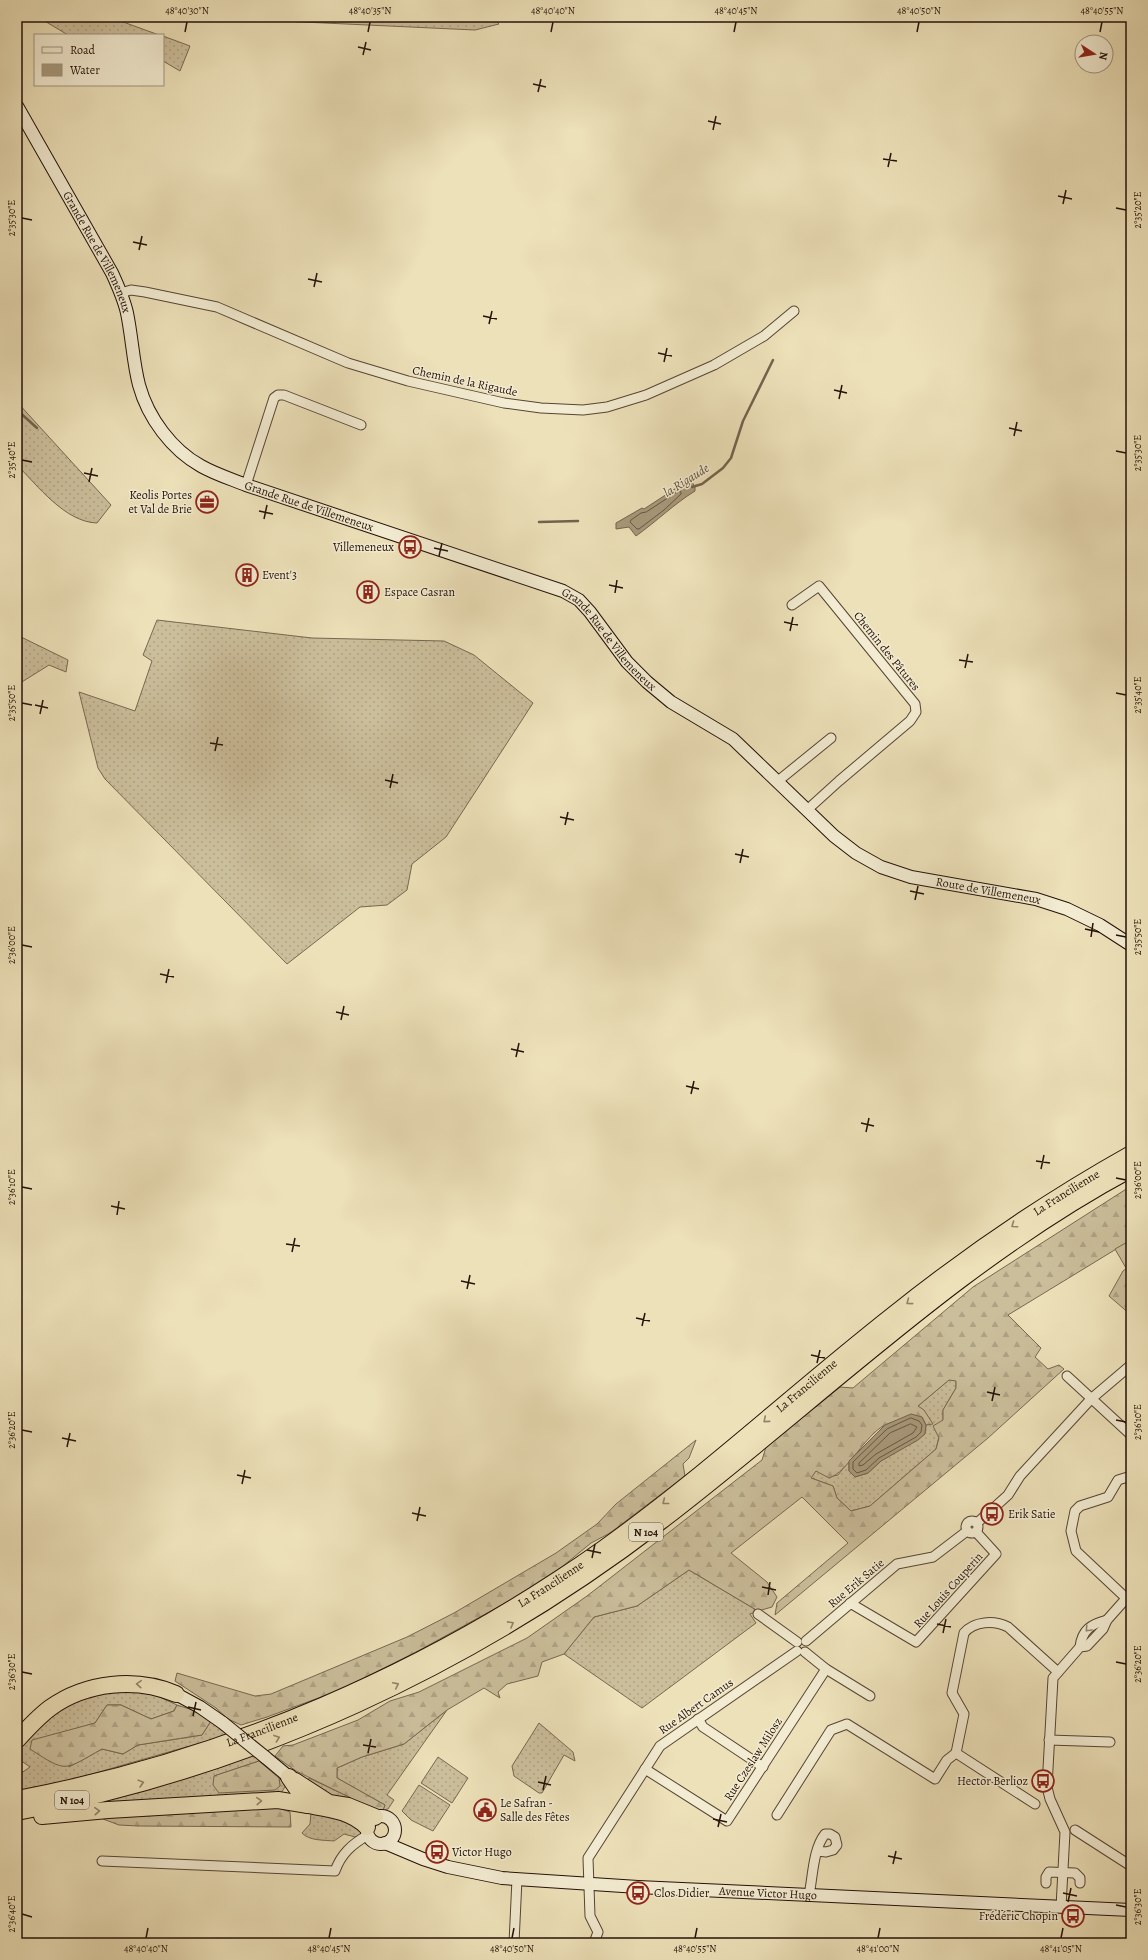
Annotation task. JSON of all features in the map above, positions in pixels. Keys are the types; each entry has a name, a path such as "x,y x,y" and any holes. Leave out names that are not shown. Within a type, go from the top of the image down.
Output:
{"highway":[{"name":"La Francilienne","path":"17,1798 101,1780 158,1765 278,1724 343,1697 422,1658 513,1608 604,1548 654,1511 892,1315 961,1262 1027,1216 1131,1154"},
{"name":"La Francilienne","path":"17,1812 67,1802 161,1777 283,1736 347,1709 436,1666 520,1618 610,1559 662,1520 902,1324 969,1272 1036,1226 1101,1185 1131,1169"},
{"path":"17,1740 50,1708 86,1691 109,1685 139,1684 160,1687 176,1694"},
{"path":"278,1800 287,1790 289,1777"},
{"path":"289,1777 308,1805"},
{"path":"289,1777 329,1803 348,1806 370,1827"},
{"path":"17,1820 108,1810 278,1800 345,1812 370,1827"}],"main road":[{"name":"Grande Rue de Villemeneux","path":"17,106 112,273 121,293 127,312 140,386 156,422 179,450 195,462 212,471 246,485 563,591 580,600 628,662 647,682 671,702 733,739 808,810"},
{"name":"Route de Villemeneux","path":"808,810 834,836 856,853 881,867 911,877 1036,899 1067,909 1100,925 1131,945"},
{"path":"176,1694 200,1707 223,1723 289,1777"},
{"path":"395,1832 393,1837 386,1843 376,1843 370,1827 384,1816 391,1820 395,1832 409,1853"},
{"name":"Avenue Victor Hugo","path":"386,1843 423,1860 463,1871 517,1880 1131,1910"}],"street":[{"name":"Chemin de la Rigaude","path":"121,293 131,290 145,292 217,308 348,363 408,381 504,403 541,408 583,410 607,407 646,395 714,365 764,336 794,311"},
{"path":"246,485 274,398 278,395 284,394 361,425"},
{"name":"Chemin des Pâtures","path":"792,605 820,586 915,704 916,712 910,721 839,780 808,810"},
{"path":"778,781 831,738"},
{"name":"Rue Erik Satie","path":"801,1647 850,1603 897,1564 932,1557 974,1529 1008,1495 1020,1476 1091,1399 1131,1365"},
{"path":"1067,1376 1131,1435"},
{"path":"1061,1907 1065,1838 1061,1822 1054,1809 1047,1787 1051,1686 1053,1678 1080,1648 1081,1636 1093,1624 1107,1620 1128,1595 1076,1551 1071,1531 1075,1511 1080,1506 1108,1497 1118,1480 1131,1476"},
{"name":"Rue Louis Couperin","path":"850,1603 916,1642 996,1554 974,1529"},
{"path":"758,1614 801,1647 826,1669 870,1696"},
{"path":"777,1815 831,1730 847,1724 935,1779 947,1760 956,1753 964,1714 952,1693 964,1633 969,1627 988,1622 1002,1624 1008,1627 1058,1672"},
{"name":"Rue Albert Camus","path":"594,1943 598,1932 590,1916 587,1862 591,1852 663,1743 801,1647"},
{"name":"Rue Czeslaw Milosz","path":"645,1769 727,1821 826,1669"},
{"path":"698,1719 703,1727 763,1767"},
{"path":"1049,1740 1110,1742"},
{"path":"956,1753 1035,1804"},
{"path":"102,1862 335,1871 338,1863 347,1850 370,1827"},
{"path":"1075,1830 1131,1866"},
{"path":"809,1895 818,1850"},
{"path":"1046,1884 1046,1878 1049,1872 1075,1873 1080,1878 1080,1883"},
{"path":"514,1943 517,1880"}],"green space":[{"path":"38,17 101,17 115,19 156,34 66,34"},
{"path":"261,17 492,17 499,24 475,30 260,20"},
{"path":"164,36 190,46 180,71 164,62"},
{"path":"17,402 111,505 97,523 85,521 63,510 53,502 17,465"},
{"path":"157,620 312,638 444,641 474,655 533,703 446,837 412,864 407,890 387,905 360,907 287,964 105,779 98,768 79,692 135,711 152,661 143,655"},
{"path":"17,635 68,660 66,672 49,665 17,685"},
{"path":"1131,1186 1131,1240 1008,1315 1041,1348 1035,1357 1048,1369 1059,1365 1064,1369 988,1438 775,1615 777,1603 848,1543 802,1497 731,1553 767,1582 777,1597 772,1607 758,1611 689,1570 637,1606 594,1617 564,1654 542,1662 538,1676 507,1684 498,1692 500,1698 484,1688 447,1710 404,1744 362,1757 337,1768 337,1778 385,1805 383,1810 371,1812 349,1797 296,1771 275,1756 283,1746 293,1745 358,1720 390,1701 419,1692 527,1638 587,1596 762,1460 766,1447 840,1387 853,1388 973,1287","holes":["949,1380 956,1381 956,1388 943,1410 943,1420 933,1426 939,1438 936,1449 870,1506 851,1511 837,1498 833,1486 811,1478 816,1471 829,1478 843,1469 870,1437 885,1425 893,1422 922,1417 926,1425 933,1424 924,1410 918,1406"]},
{"path":"1131,1240 1131,1265 1126,1268 1115,1249"},
{"path":"1131,1265 1131,1315 1109,1296 1123,1271"},
{"path":"949,1380 956,1380 956,1388 943,1410 943,1420 936,1449 870,1506 851,1511 837,1498 833,1486 811,1478 816,1470 829,1477 838,1475 849,1461 849,1471 855,1477 868,1473 881,1461 925,1434 926,1425 932,1423 918,1406"},
{"path":"696,1440 689,1458 683,1464 685,1476 610,1533 591,1543 563,1566 509,1601 418,1651 340,1690 241,1725 228,1719 216,1708 175,1681 177,1673 255,1696 271,1694 407,1637 454,1613 556,1553 597,1524 616,1504"},
{"path":"689,1570 758,1611 750,1614 756,1623 642,1708 564,1654 594,1617 637,1606"},
{"path":"146,1691 177,1705 174,1711 151,1719 121,1705 107,1705 95,1723 72,1730 69,1767 102,1749 123,1754 138,1745 202,1735 211,1721 228,1735 57,1784 17,1792 17,1776 30,1767 23,1762 17,1764 17,1746 38,1723 87,1693"},
{"path":"107,1705 121,1705 151,1719 174,1711 177,1705 193,1710 211,1721 202,1735 138,1745 123,1754 102,1749 73,1765 59,1766 30,1749 32,1740 95,1723"},
{"path":"447,1710 387,1795 394,1800 388,1809 383,1810 385,1805 337,1778 337,1768 362,1757 404,1744"},
{"path":"539,1723 573,1752 575,1761 564,1755 542,1793 539,1793 514,1776 512,1766"},
{"path":"253,1755 259,1761 214,1776 280,1786 279,1778 286,1785 280,1795 91,1804 218,1768"},
{"path":"438,1757 468,1778 452,1803 421,1783"},
{"path":"259,1761 279,1778 280,1786 275,1790 219,1793 213,1785 214,1776"},
{"path":"309,1778 349,1797 371,1812 331,1800 307,1784"},
{"path":"419,1785 450,1805 433,1831 411,1820 402,1811"},
{"path":"279,1808 290,1812 291,1827 119,1825 103,1819 101,1815"},
{"path":"332,1812 365,1833 355,1837 344,1834 334,1841 313,1839 302,1833 310,1824 311,1813"}],"water":[{"path":"690,479 695,487 695,491 636,536 629,527 616,529 616,523 642,508 644,509"},
{"path":"911,1414 922,1417 926,1425 925,1434 918,1440 881,1461 868,1473 855,1477 849,1471 849,1461 885,1425"}],"waterway":[{"name":"la Rigaude","path":"692,487 702,484 723,468 731,458 743,421 773,360"},
{"name":"la Rigaude","path":"17,410 37,428"},
{"name":"la Rigaude","path":"539,522 578,521"}],"place":[{"name":"Keolis Portes et Val de Brie","path":"207,502"},
{"name":"Villemeneux","path":"410,547"},
{"name":"Event'3","path":"247,575"},
{"name":"Espace Casran","path":"368,592"},
{"name":"Erik Satie","path":"992,1514"},
{"name":"Hector Berlioz","path":"1043,1781"},
{"name":"Le Safran - Salle des Fêtes","path":"485,1810"},
{"name":"Victor Hugo","path":"437,1852"},
{"name":"Clos Didier","path":"638,1893"},
{"name":"Frédéric Chopin","path":"1073,1916"}]}
